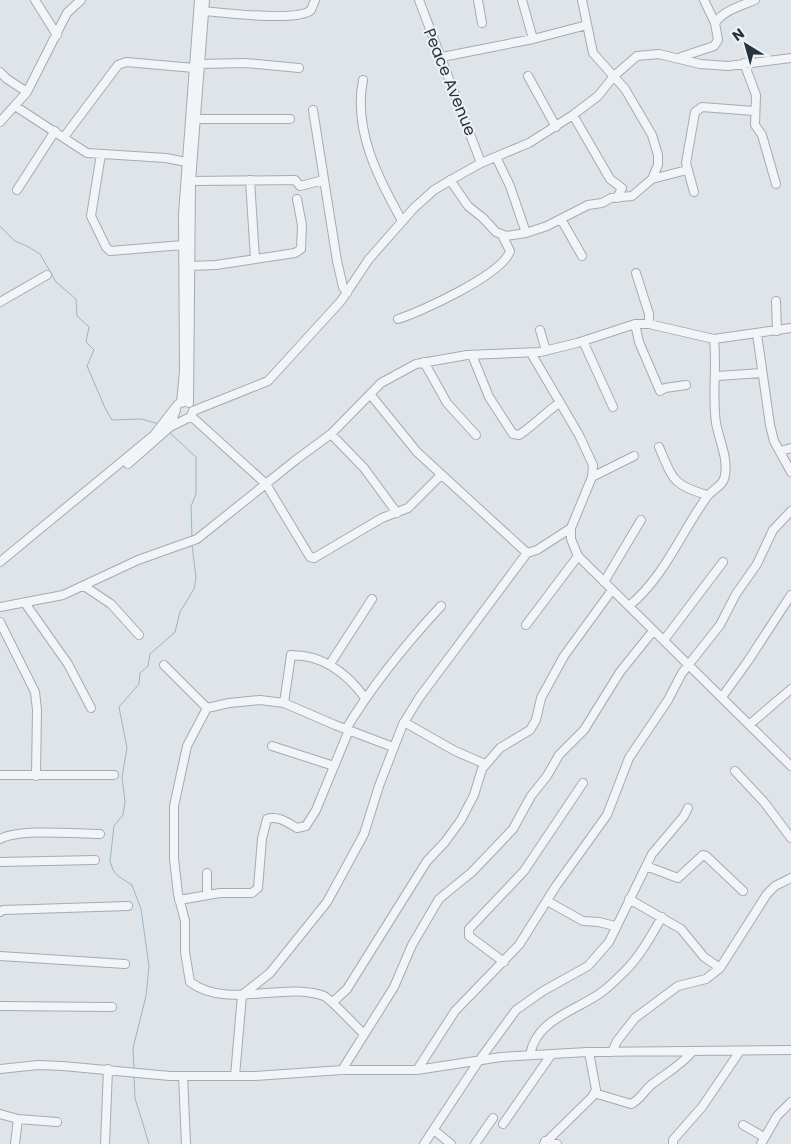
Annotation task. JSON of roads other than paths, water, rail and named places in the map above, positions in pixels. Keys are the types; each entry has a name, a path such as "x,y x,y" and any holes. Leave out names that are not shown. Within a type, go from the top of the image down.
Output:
{"street":[{"path":"35,0 57,35"},
{"path":"0,122 27,92 67,13 81,0"},
{"path":"199,0 189,266 189,403 192,414 266,484 310,557 314,558 370,525 408,508 441,475"},
{"path":"0,568 166,428 180,403 184,371 183,245 186,162 205,0"},
{"path":"204,11 246,15 302,15 311,10 315,0"},
{"name":"Peace Avenue","path":"419,0 481,163"},
{"path":"478,0 482,24"},
{"path":"522,0 533,39"},
{"path":"502,236 526,233 561,219 578,208 632,196 652,179 656,172 658,160 652,135 625,89 594,54 582,0"},
{"path":"681,58 717,44 715,23 704,0"},
{"path":"715,23 723,14 756,0"},
{"path":"442,57 533,39 587,25"},
{"path":"0,562 166,428 192,414 268,382 347,294 369,259 401,220 434,190 481,163 529,143 556,127 598,96 614,76 637,56 659,54 700,64 728,66 791,58"},
{"path":"64,137 118,65 126,62 197,66 245,63 299,68"},
{"path":"744,64 756,95 755,125 762,134 776,184"},
{"path":"0,72 27,92"},
{"path":"528,76 556,127"},
{"path":"363,80 361,107 372,164 401,220"},
{"path":"15,106 87,153 166,158 186,162"},
{"path":"694,192 687,170 694,119 698,109 702,107 754,111"},
{"path":"313,110 337,261 343,287 347,294"},
{"path":"574,115 610,179 622,188 617,198"},
{"path":"196,119 290,119"},
{"path":"17,190 55,131"},
{"path":"101,154 91,216 106,247 110,251 183,245"},
{"path":"496,157 510,186 526,233"},
{"path":"652,179 687,170"},
{"path":"250,180 255,259"},
{"path":"191,181 295,180 300,186 324,180"},
{"path":"398,319 426,310 474,283 507,258 510,251 502,236 468,206 450,180"},
{"path":"189,266 291,255 301,249 302,225 297,199"},
{"path":"561,219 582,256"},
{"path":"636,274 649,314 649,324"},
{"path":"0,302 47,275"},
{"path":"776,302 777,330"},
{"path":"635,324 639,342 660,391 665,388 686,385"},
{"path":"0,607 63,595 138,560 188,544 197,539 331,434 381,383 398,372 424,362 472,355 531,353 582,341 635,324 649,324 714,339 791,328"},
{"path":"540,330 546,350"},
{"path":"757,334 770,425 780,452 791,472"},
{"path":"629,606 642,596 664,568 708,495 722,483 725,477 724,456 716,422 714,339"},
{"path":"582,341 613,407"},
{"path":"531,353 579,435 593,465 592,477 571,528 571,539 578,556 791,766"},
{"path":"472,355 489,397 513,434 519,435 559,403"},
{"path":"424,362 447,404 476,435"},
{"path":"716,376 762,374"},
{"path":"370,394 417,452 527,554"},
{"path":"180,403 189,403"},
{"path":"331,434 364,468 397,513"},
{"path":"659,447 671,476 677,483 708,495"},
{"path":"780,452 791,448"},
{"path":"592,477 634,456"},
{"path":"417,1070 455,1011 519,945 547,900 607,815 629,758 688,666 720,624 736,594 757,564 773,530 791,511"},
{"path":"604,582 641,520"},
{"path":"235,1076 242,995 270,973 332,895 364,834 393,747 404,722 419,698 527,554 537,550 571,528"},
{"path":"526,625 578,556"},
{"path":"664,640 723,562"},
{"path":"84,586 120,612 139,634"},
{"path":"333,1002 347,989 427,861 445,842 461,820 485,764 500,748 530,730 536,720 541,698 564,656 612,590"},
{"path":"722,697 748,662 791,595"},
{"path":"330,664 372,599"},
{"path":"25,602 68,664 90,708"},
{"path":"179,900 207,894 252,893 258,888 262,839 267,819 272,818 284,821 297,828 306,826 334,766 348,730 365,698 406,644 441,606"},
{"path":"0,622 35,692 37,717 36,776"},
{"path":"342,1070 363,1033 394,987 412,945 440,899 472,872 513,828 531,796 547,776 559,755 584,730 620,672 652,631"},
{"path":"284,702 291,655 330,664 352,680 365,698"},
{"path":"164,665 207,708"},
{"path":"749,725 791,689"},
{"path":"363,1033 341,1013 333,1002 323,996 308,994 242,995 214,993 190,982 185,952 185,922 179,900 173,841 176,788 187,746 207,708 229,703 260,700 284,702 393,747"},
{"path":"404,722 455,751 485,764"},
{"path":"272,746 334,766"},
{"path":"735,771 764,802 791,838"},
{"path":"0,776 114,775"},
{"path":"504,962 469,936 469,929 524,871 583,783"},
{"path":"424,1144 478,1062 516,1010 543,991 588,966 609,942 615,926 658,845 684,816 688,808"},
{"path":"0,839 8,836 38,833 100,834"},
{"path":"646,866 678,878 703,855 742,891"},
{"path":"0,862 95,860"},
{"path":"207,894 208,874"},
{"path":"612,1052 617,1041 635,1018 678,986 706,979 720,968 768,894 775,886 791,878"},
{"path":"629,899 681,930 704,957 720,968"},
{"path":"547,900 583,921 615,926"},
{"path":"0,912 36,908 128,906"},
{"path":"530,1055 532,1043 550,1022 602,992 625,972 638,956 662,917"},
{"path":"0,956 125,964"},
{"path":"0,1006 112,1007"},
{"path":"0,1069 38,1065 183,1076 235,1076 342,1070 417,1070 530,1055 589,1052 791,1050"},
{"path":"672,1143 702,1107 740,1051"},
{"path":"544,1143 594,1094 595,1079 589,1052"},
{"path":"594,1094 630,1104 641,1098 651,1085 682,1063 692,1052"},
{"path":"503,1124 551,1055"},
{"path":"105,1144 108,1069"},
{"path":"183,1076 186,1144"},
{"path":"743,1125 763,1141 777,1116 791,1102"},
{"path":"0,1114 18,1119 57,1122"},
{"path":"475,1144 493,1118"},
{"path":"15,1144 18,1119"},
{"path":"434,1130 451,1144"},
{"path":"544,1143 557,1144"}],"waterway":[{"path":"0,226 15,241 40,254 56,282 76,299 77,316 89,327 86,342 94,350 87,366 112,420 141,419 159,424"},
{"path":"170,433 196,457 196,494 191,506 192,536"},
{"path":"134,1068 133,1048 146,996 149,966 141,909 132,885 118,876 113,870 110,861 114,826 123,815 125,802 122,777 127,748 119,707 139,684 140,673 148,666 150,654 175,632 180,612 194,589 196,577 192,545"},
{"path":"134,1075 135,1098 149,1144"}]}
